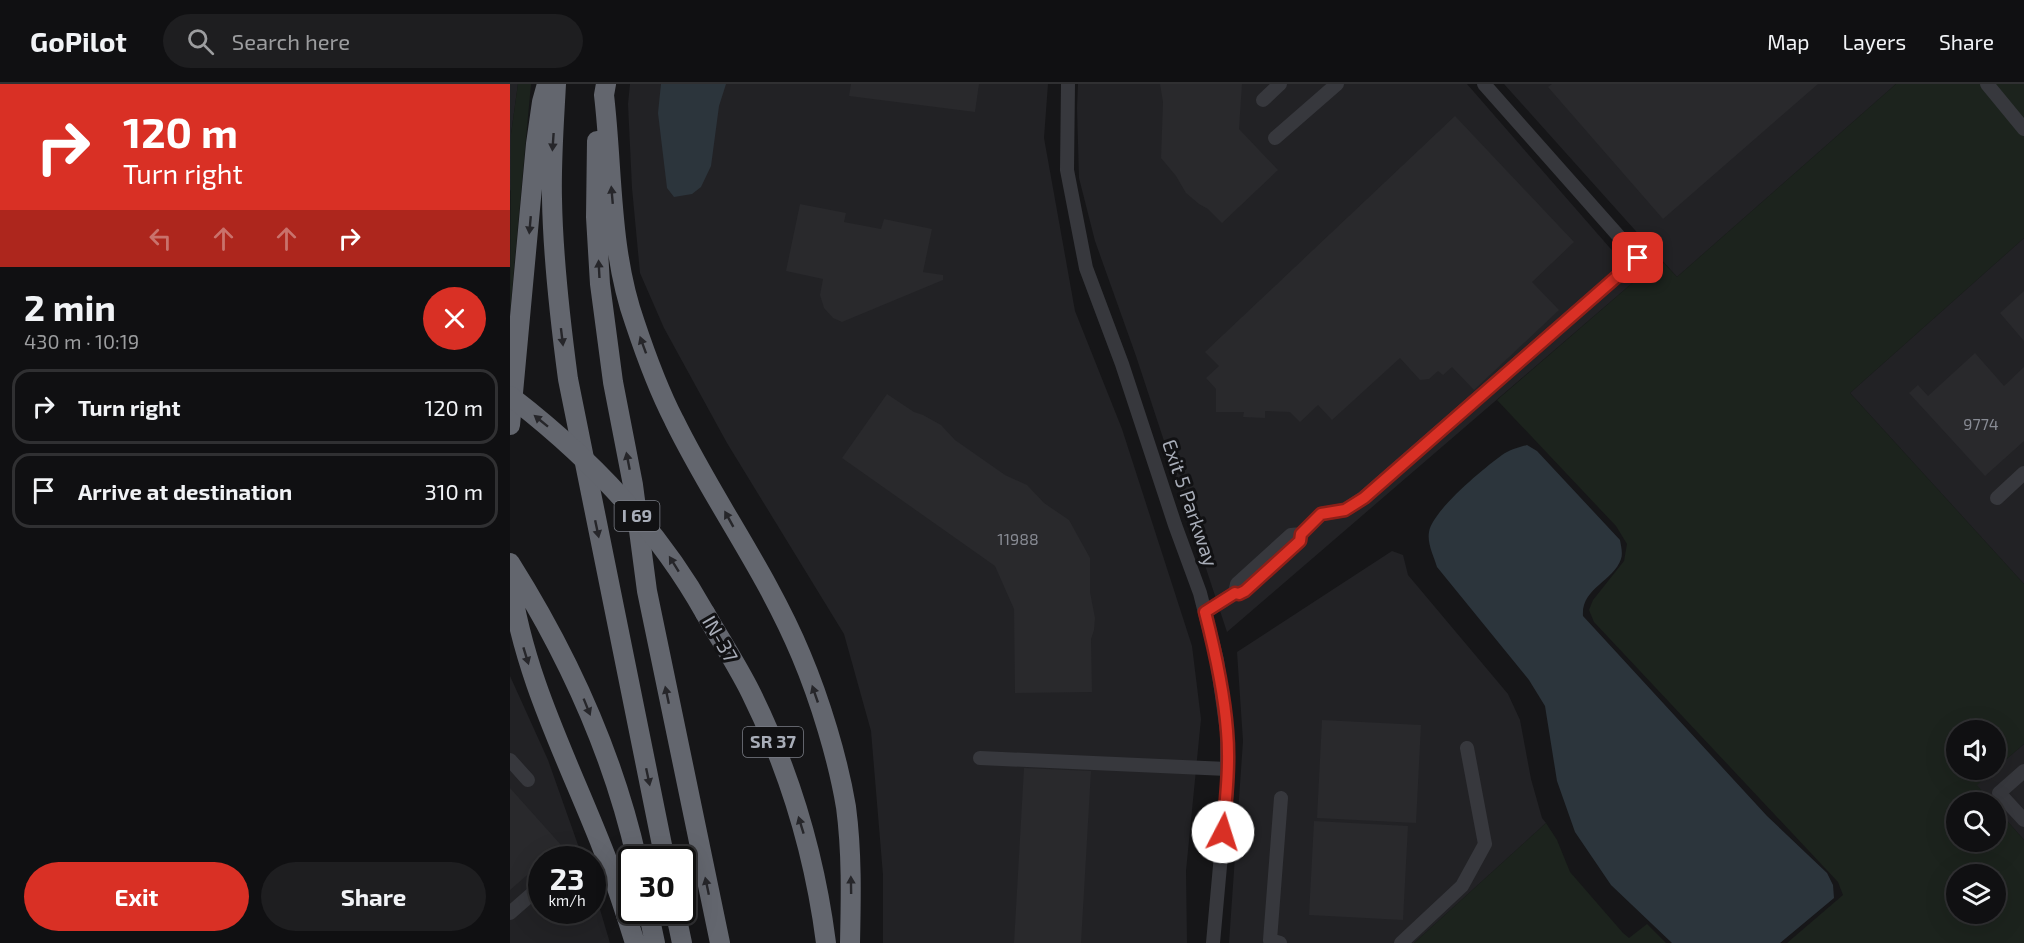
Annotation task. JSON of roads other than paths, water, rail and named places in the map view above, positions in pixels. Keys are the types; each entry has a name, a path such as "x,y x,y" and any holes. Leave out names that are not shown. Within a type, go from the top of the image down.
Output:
{"highway":[{"path":"510,425 536,144 547,84"},
{"name":"I 69","path":"556,84 552,200 559,312 568,379 662,846"},
{"name":"I 69","path":"600,84 596,154 596,217 603,314 613,382 633,485 647,591 720,943"},
{"path":"606,84 604,95 617,253 626,295 651,368 675,422 782,615 801,656 821,711 846,807 851,887 850,943"},
{"name":"IN-37","path":"510,396 595,468 627,502 667,554 705,613 750,692 777,752 805,837 826,943"},
{"path":"510,563 553,635 574,676 600,739 622,802 633,846"},
{"path":"510,578 525,653 544,707 603,847 635,943"},
{"path":"651,924 655,943"},
{"path":"678,924 682,943"}],"street":[{"name":"Exit 5 Parkway","path":"1068,84 1067,170 1086,268 1122,364 1205,612 1217,660 1227,732 1227,789 1213,943"},
{"path":"1263,100 1280,84"},
{"path":"1275,138 1337,84"},
{"path":"1987,84 2024,129"},
{"path":"1205,612 1235,593 1238,584 1291,535 1301,534 1321,514 1345,510 1364,498 1638,258 1492,87"},
{"path":"1997,498 2024,473"},
{"path":"1401,943 1462,886 1485,844 1467,748"},
{"path":"980,758 1227,769"},
{"path":"510,760 528,780"},
{"path":"2021,811 1999,793 2024,771"},
{"path":"1273,942 1281,798"},
{"path":"510,914 528,898"}]}
